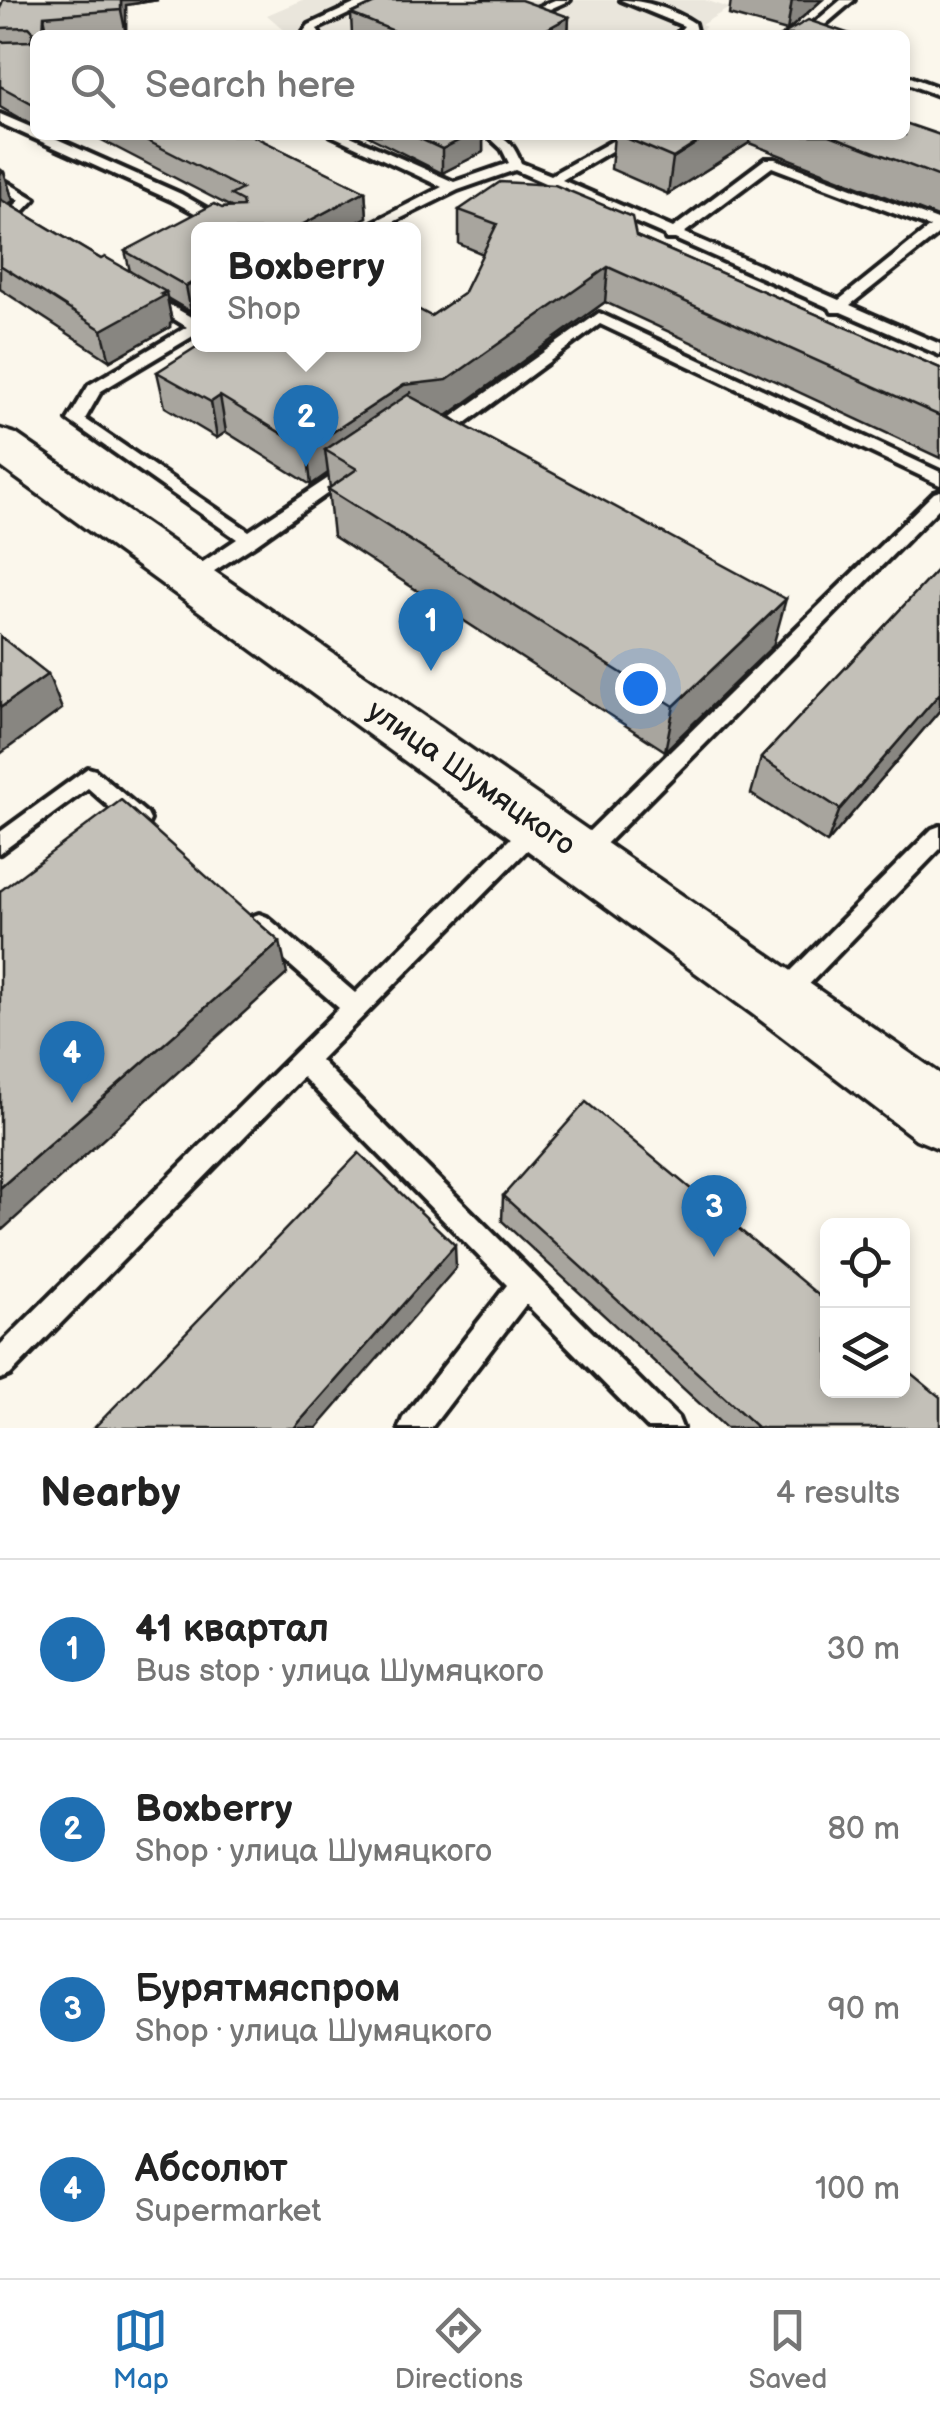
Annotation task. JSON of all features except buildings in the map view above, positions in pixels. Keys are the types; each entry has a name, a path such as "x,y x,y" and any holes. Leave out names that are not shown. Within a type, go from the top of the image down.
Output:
{"main road":[{"name":"улица Шумяцкого","path":"0,444 781,997 940,1115"}],"lane":[{"path":"311,30 372,0"},
{"path":"490,0 532,14 564,0"},
{"path":"627,0 682,20 690,25 690,30"},
{"path":"812,30 848,0"},
{"path":"910,81 940,92"},
{"path":"0,118 30,132"},
{"path":"47,140 220,222"},
{"path":"348,140 453,187"},
{"path":"501,140 516,165 671,236 940,350"},
{"path":"550,181 623,140"},
{"path":"671,236 770,162 940,226"},
{"path":"381,222 453,187 516,165"},
{"path":"0,182 28,199 10,217 44,237"},
{"path":"837,308 940,226"},
{"path":"130,286 191,323"},
{"path":"448,448 414,428 453,424 600,318 940,478"},
{"path":"191,331 95,388 76,420 250,540"},
{"path":"191,579 365,462"},
{"path":"0,1365 356,1008 558,840 940,497"},
{"path":"0,844 88,776 163,840"},
{"path":"781,997 940,836"},
{"path":"237,905 356,1008"},
{"path":"303,1060 668,1428"},
{"path":"413,1428 525,1284"}],"shaded area":[{"path":"302,0 705,0 729,8 701,25 706,27 701,30 284,30 267,15"}],"place":[{"name":"Boxberry","path":"306,467"},
{"name":"41 квартал","path":"431,671"},
{"name":"Абсолют","path":"72,1103"},
{"name":"Бурятмяспром","path":"714,1257"}]}
